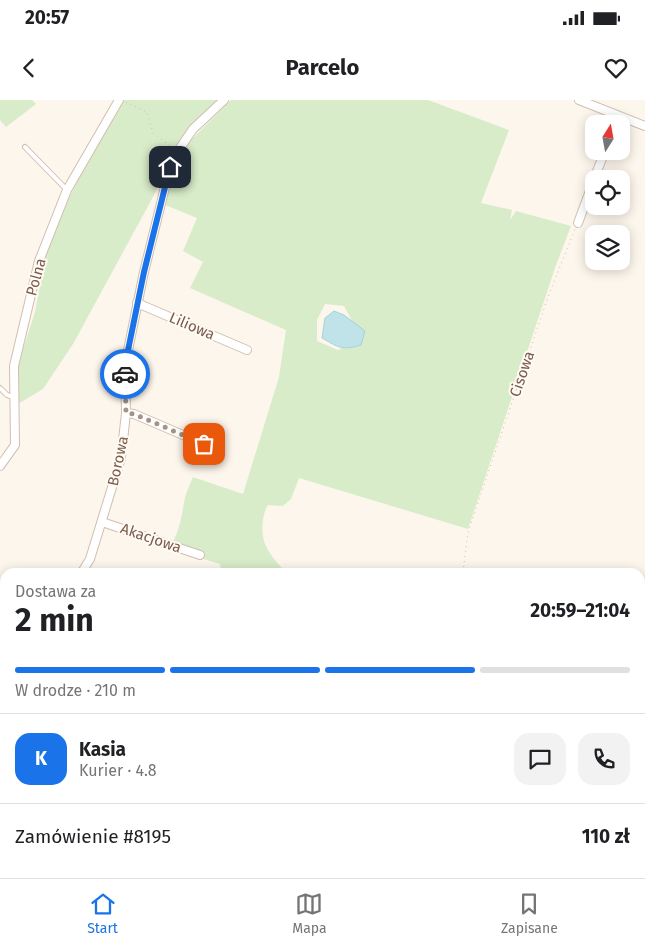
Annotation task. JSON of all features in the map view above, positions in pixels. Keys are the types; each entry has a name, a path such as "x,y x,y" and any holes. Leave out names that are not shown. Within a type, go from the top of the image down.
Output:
{"street":[{"name":"Borowa","path":"84,568 90,559 122,458 126,413 125,365 137,303 170,167 193,129 224,100"},
{"path":"579,100 618,115"},
{"name":"Polna","path":"0,466 15,444 14,366 39,261 67,190 119,101"},
{"path":"630,120 645,126"},
{"path":"578,223 585,204"},
{"name":"Liliowa","path":"137,303 247,350"},
{"path":"126,413 134,414 204,444"},
{"name":"Akacjowa","path":"102,522 200,555"}],"lane":[{"path":"25,147 67,190"},
{"path":"0,388 7,395 14,397"}],"path":[{"path":"119,101 126,102 147,112 153,133 172,148"},
{"name":"Cisowa","path":"464,568 468,532 548,297 578,223"}],"green space":[{"path":"0,100 32,100 36,104 6,127 0,120"},
{"path":"123,100 218,100 174,149 153,197 73,344 43,389 18,404 19,362 35,312 47,250 70,196 94,149"},
{"path":"231,100 428,100 509,130 481,203 512,210 510,220 516,211 571,226 555,268 468,529 299,478 291,499 283,506 268,505 264,513 262,527 265,545 270,554 283,568 220,568 220,564 168,548 181,521 185,496 193,477 243,494 279,377 286,330 190,288 203,262 183,251 197,218 163,204 180,157 191,140","holes":["325,304 344,306 361,338 338,350 317,341 317,320"]}],"water":[{"path":"334,311 344,315 365,331 361,345 345,348 332,344 322,338 325,318"}],"way so far":[{"path":"125,374 126,413 134,414 204,444"}],"route":[{"path":"125,374 137,303 170,167"}]}
